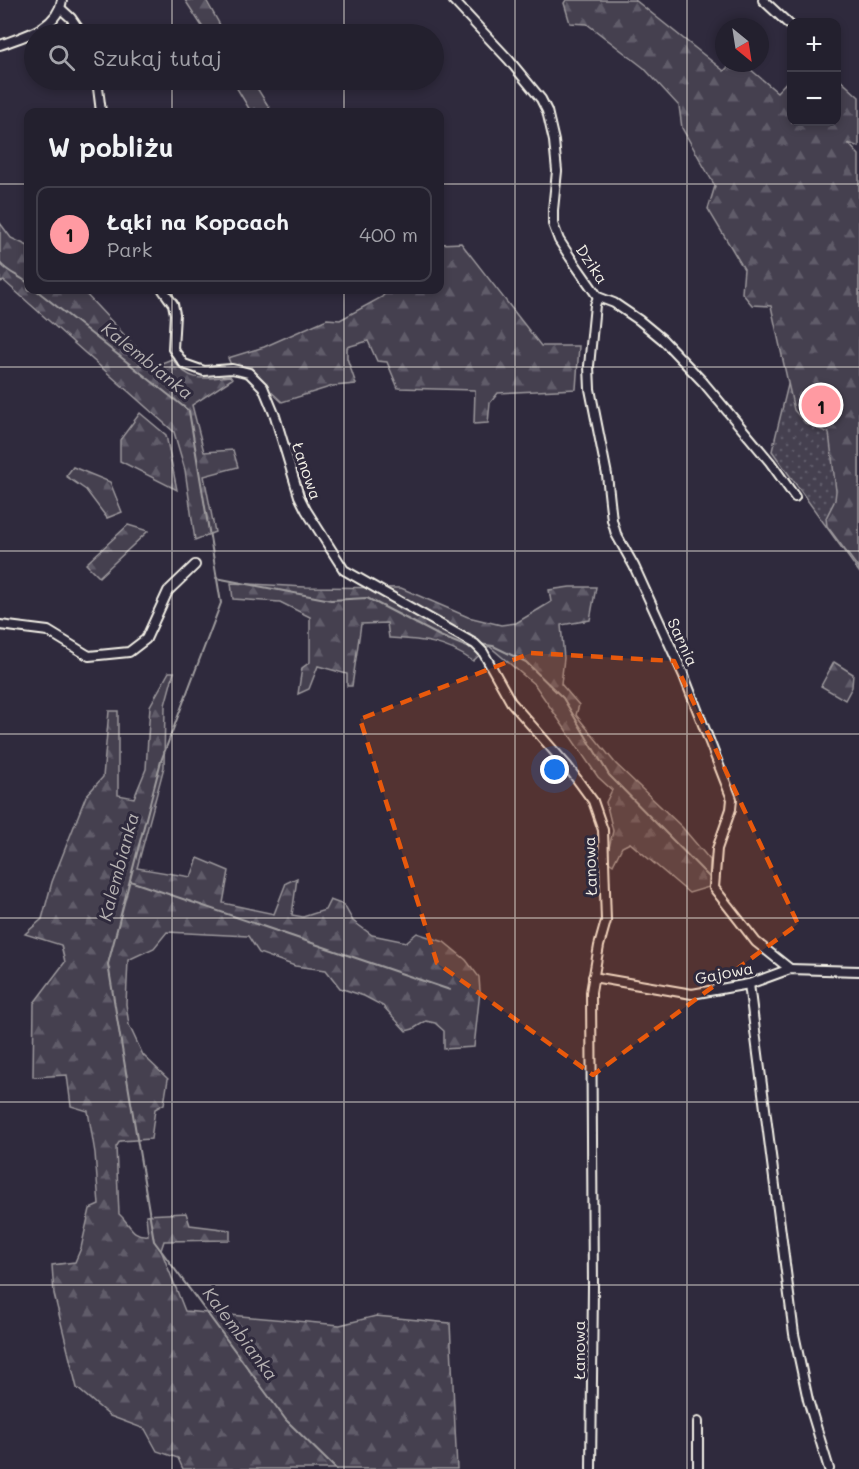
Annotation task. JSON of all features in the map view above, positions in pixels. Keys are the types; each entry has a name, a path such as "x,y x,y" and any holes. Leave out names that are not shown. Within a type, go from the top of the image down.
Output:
{"street":[{"name":"Dzika","path":"453,0 509,60 541,99 547,111 554,141 557,171 552,210 553,224 559,240 598,297 614,303 662,339 715,396 770,462 795,497"},
{"path":"763,0 787,22"},
{"path":"47,24 54,19 61,4 75,24"},
{"path":"0,45 24,35"},
{"path":"98,90 100,108"},
{"name":"Łanowa","path":"165,294 173,304 175,314 173,349 184,364 204,371 241,370 263,387 275,416 299,496 344,570 475,644 483,652 512,702 568,766 592,801 603,830 606,921 591,992 591,1469"},
{"name":"Sarnia","path":"598,297 595,305 589,366 590,389 605,464 612,520 616,534 634,566 684,676 732,799 731,809 717,849 714,888 756,942 790,969"},
{"path":"0,625 48,631 89,656 129,652 146,639 168,591 195,565"},
{"name":"Gajowa","path":"593,976 692,994 749,984 790,969 859,971"},
{"path":"749,984 794,1334 808,1400 829,1469"},
{"path":"698,1422 698,1469"}],"highlighted area":[{"path":"531,653 674,661 798,924 593,1075 437,963 360,719"}],"green space":[{"path":"185,0 206,0 219,24 201,24"},
{"path":"566,0 635,0 715,64 715,72 754,72 777,92 787,81 787,126 841,126 841,81 859,97 859,147 848,143 859,155 859,569 827,526 826,518 835,500 836,491 829,433 805,423 794,410 771,306 752,305 742,293 744,269 708,209 715,186 682,128 679,106 644,68 587,24 570,23 564,3"},
{"path":"238,90 258,90 270,108 249,108"},
{"path":"859,183 859,572 772,451 794,360"},
{"path":"0,223 11,238 24,244 24,294 86,294 147,359 157,365 172,359 191,376 212,378 230,376 232,379 192,405 204,452 233,450 238,467 204,476 215,532 195,540 185,470 174,432 4,281 0,282"},
{"path":"461,243 541,346 579,346 576,389 498,393 490,403 488,423 474,424 475,390 398,388 387,362 377,361 368,341 347,347 347,358 356,384 333,386 282,402 265,386 252,367 231,365 228,358 264,347 327,319 340,320 385,294 444,294 444,244"},
{"path":"140,413 166,435 177,490 120,461 120,440"},
{"path":"73,467 110,482 122,512 107,518 86,490 66,476"},
{"path":"128,525 148,531 99,577 86,564"},
{"path":"231,583 305,587 401,588 468,617 501,625 516,623 551,602 549,590 596,587 590,620 561,625 564,658 561,684 579,705 576,715 616,764 682,827 710,860 709,887 689,893 630,843 622,847 613,865 606,860 613,831 606,802 612,790 598,777 535,685 489,646 473,661 443,645 389,638 387,623 361,624 352,686 347,686 347,674 318,666 309,689 298,694 302,668 310,662 310,617 280,602 233,599"},
{"path":"834,662 853,674 852,687 845,700 821,686"},
{"path":"169,672 174,672 165,705 164,767 137,868 191,877 198,858 229,871 223,903 274,914 286,883 297,878 292,915 303,917 325,910 330,900 344,905 353,921 372,935 406,942 417,933 444,942 466,960 479,977 480,991 474,1047 444,1049 444,1031 435,1023 426,1021 406,1031 383,1006 364,996 340,988 326,970 295,966 259,953 248,936 167,932 154,948 128,960 126,1004 129,1025 143,1055 168,1079 164,1104 155,1109 151,1139 120,1141 116,1147 119,1214 134,1232 142,1235 148,1235 146,1215 186,1213 190,1225 230,1230 230,1240 164,1241 161,1250 185,1311 340,1325 376,1316 450,1323 457,1469 183,1469 178,1458 157,1451 145,1429 110,1416 77,1388 54,1294 52,1265 75,1262 81,1248 90,1209 99,1205 95,1153 88,1111 71,1106 67,1075 33,1077 34,1003 65,962 61,945 25,934 42,919 52,882 86,796 103,777 109,711 118,711 118,795 134,798 146,769 150,706"}],"waterway":[{"name":"Kalembianka","path":"0,263 24,280"},
{"name":"Kalembianka","path":"41,294 189,411 221,603 161,761 108,964 154,1241 286,1420 336,1469"},
{"path":"216,578 331,600 367,598 440,636 470,648 474,647"},
{"path":"479,644 493,646 526,662 563,698 609,775 713,881"},
{"path":"130,881 450,990"}],"place":[{"name":"Łąki na Kopcach","path":"821,405"}]}
